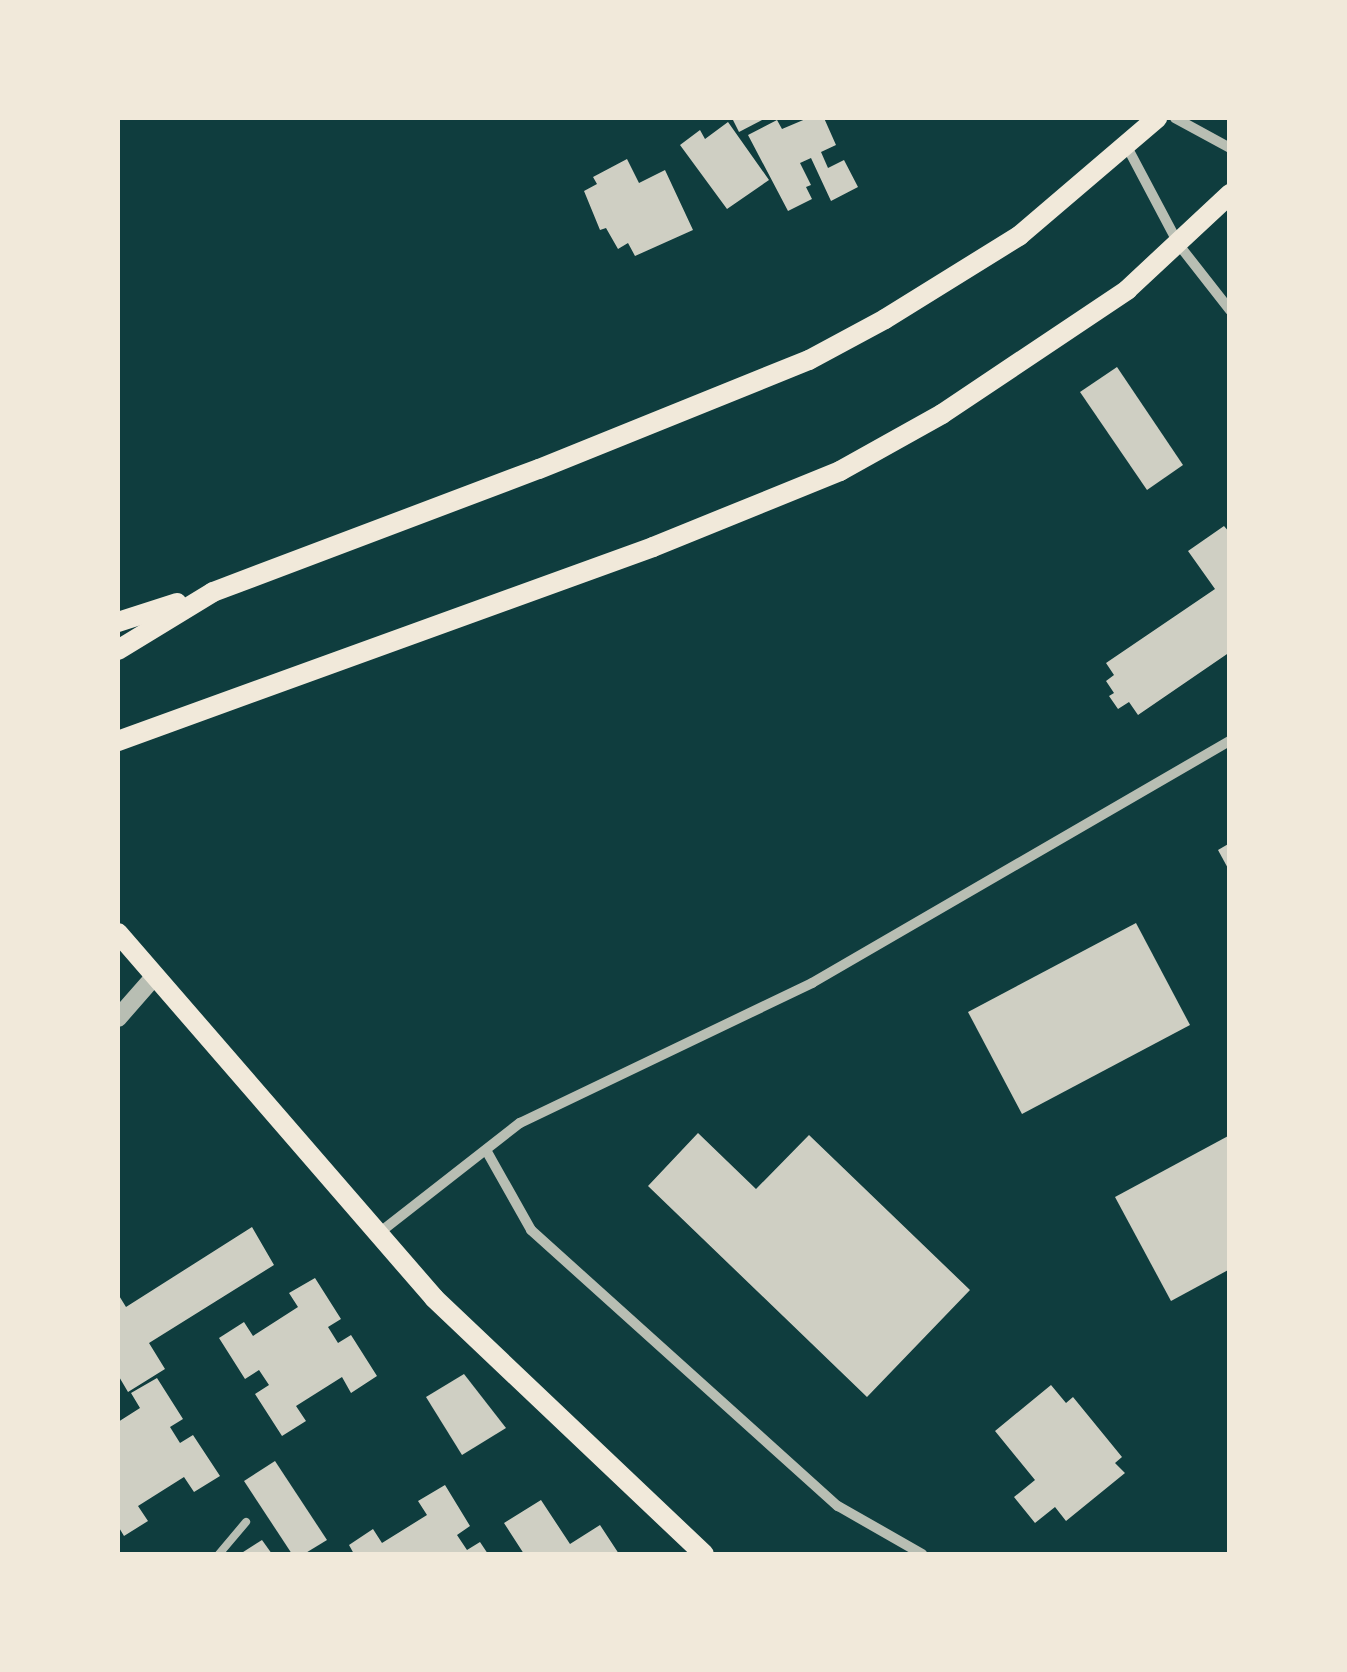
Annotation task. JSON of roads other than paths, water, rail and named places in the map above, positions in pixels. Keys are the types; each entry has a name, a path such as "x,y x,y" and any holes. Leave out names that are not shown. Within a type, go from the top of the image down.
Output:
{"main road":[{"path":"118,622 213,592 539,469 808,360 884,320 1019,236 1158,118"},
{"path":"118,759 127,738 653,547 840,471 942,414 1127,290 1230,194"},
{"path":"118,650 213,592"},
{"path":"118,933 434,1298 704,1554"}],"street":[{"path":"1175,118 1230,148"},
{"path":"1125,144 1179,245 1230,310"},
{"path":"378,1234 520,1123 812,983 1230,741"},
{"path":"118,1018 153,978"},
{"path":"486,1150 531,1230 838,1506 922,1554"}],"lane":[{"path":"219,1554 246,1522"}]}
